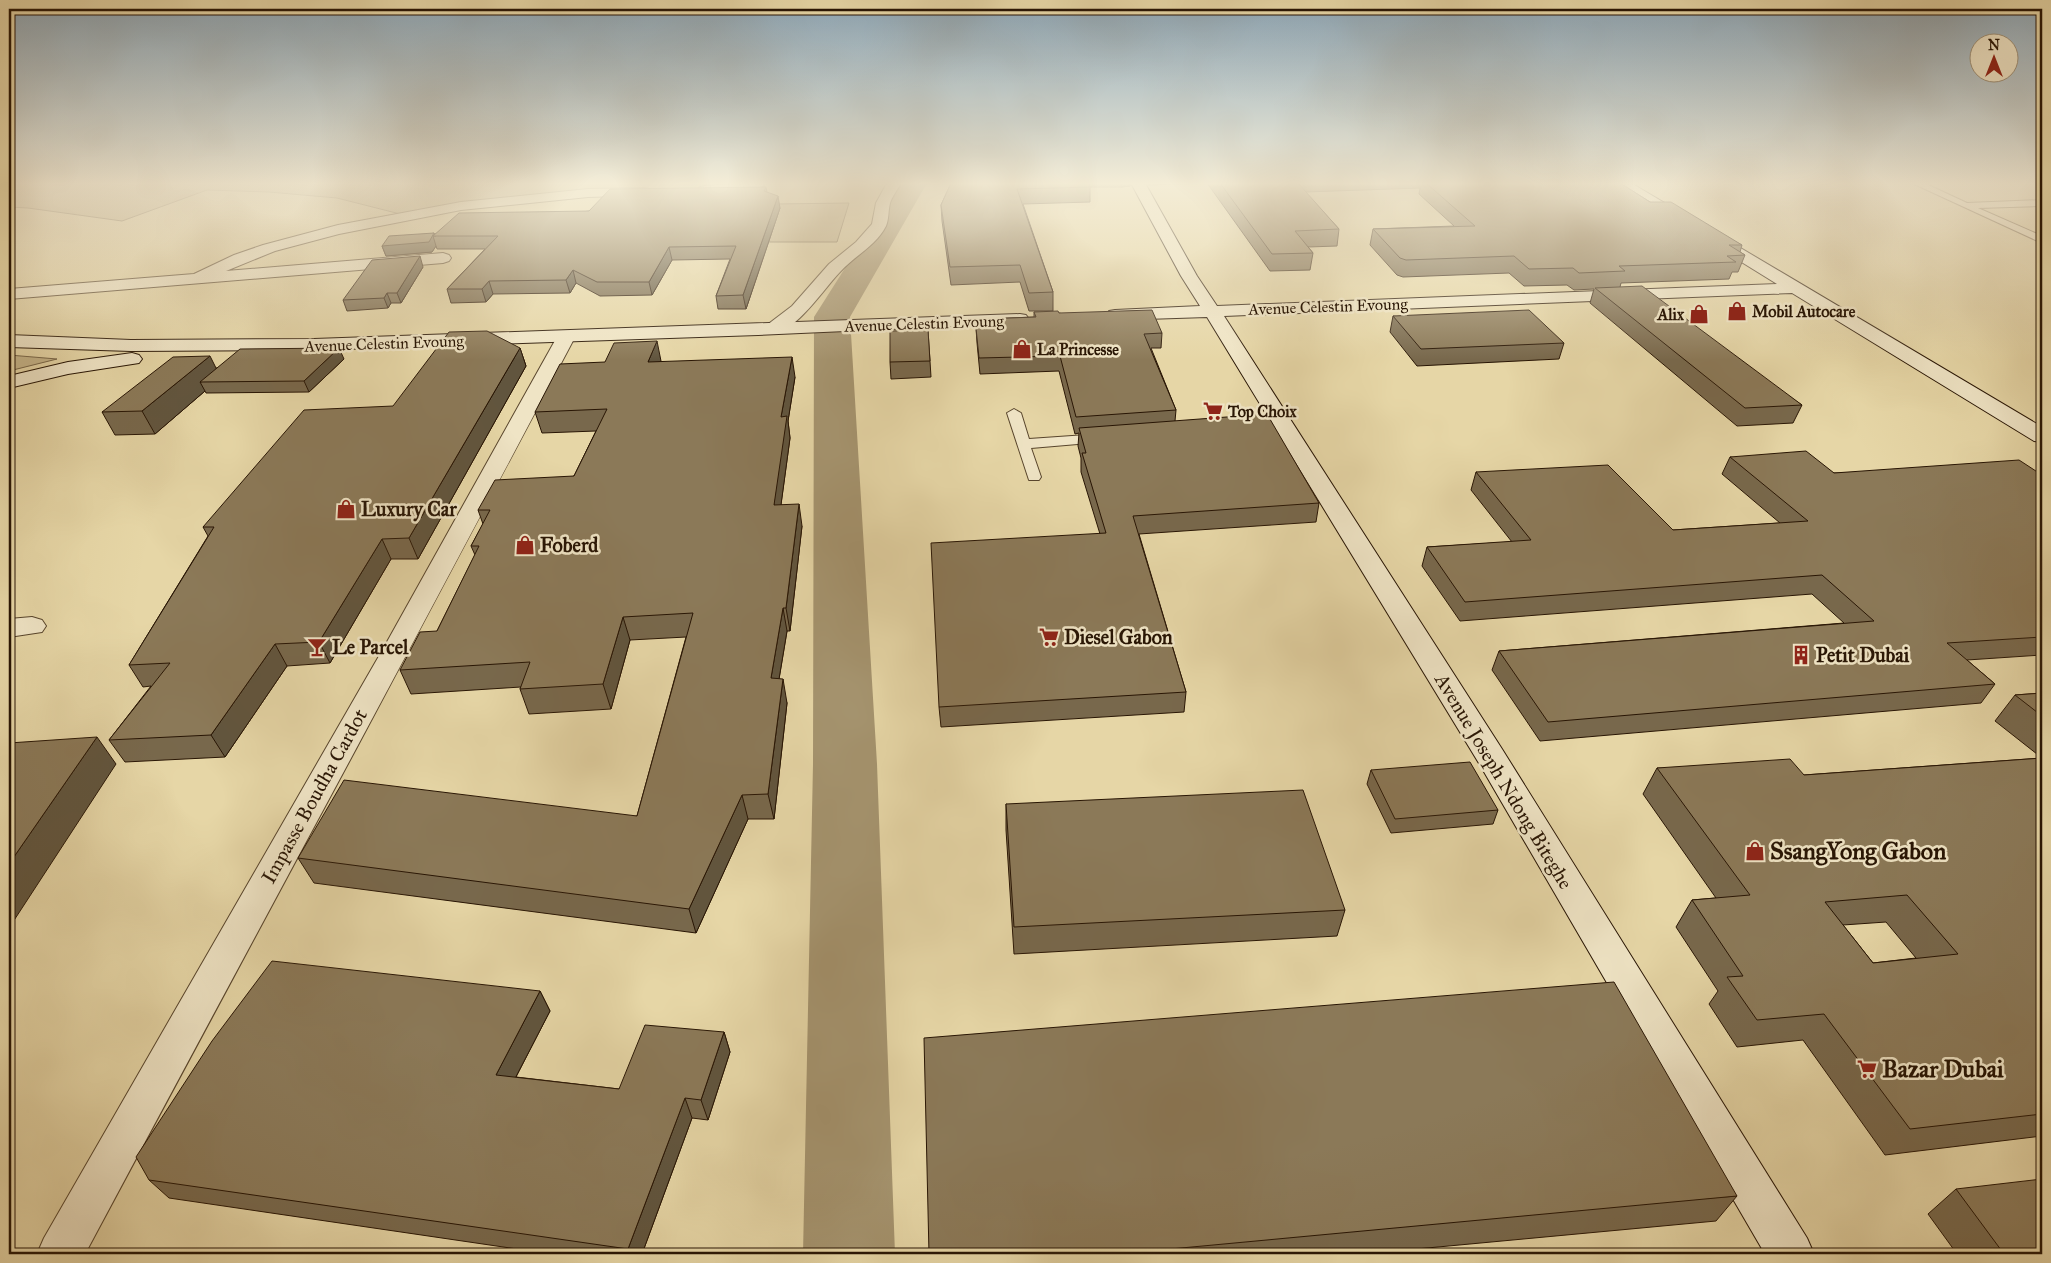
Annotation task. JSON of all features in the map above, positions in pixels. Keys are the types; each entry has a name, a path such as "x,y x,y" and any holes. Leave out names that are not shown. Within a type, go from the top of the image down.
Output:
{"street":[{"path":"200,277 232,262 269,248 292,242"},
{"path":"773,330 798,310 834,268 864,242"},
{"name":"Avenue Joseph Ndong Biteghe","path":"1170,242 1189,276 1212,311 1274,425 1491,757 1790,1254"},
{"path":"1719,242 2042,436"},
{"path":"9,294 443,258"},
{"name":"Avenue Celestin Evoung","path":"1094,316 1796,288"},
{"name":"Avenue Celestin Evoung","path":"292,346 773,330 1036,318"},
{"name":"Impasse Boudha Cardot","path":"60,1254 239,928 397,649 566,337"},
{"path":"9,340 154,345 292,346"},
{"path":"9,374 92,355 154,345"},
{"path":"9,350 92,355 262,350 292,346"},
{"path":"9,382 104,362 193,352"}],"lane":[{"path":"1014,413 1034,477"},
{"path":"1024,444 1110,438"}],"shaded area":[{"path":"9,355 57,359 9,371"}],"building":[{"path":"385,242 429,242 429,242 382,246"},
{"path":"492,242 762,242 743,295 716,296 736,246 669,247 649,282 597,282 573,270 566,280 489,281 482,289 447,289"},
{"path":"946,242 1036,242 1053,292 1029,293 1020,265 950,267"},
{"path":"1263,242 1304,242 1313,253 1272,254"},
{"path":"1385,242 1737,242 1742,245 1729,245 1745,255 1727,256 1736,262 1619,266 1625,271 1579,273 1573,268 1529,269 1514,256 1406,260 1400,258"},
{"path":"420,256 397,293 387,293 384,298 343,300 372,260"},
{"path":"1642,286 1802,405 1745,408 1595,288"},
{"path":"1152,310 1162,333 1144,334 1176,410 1076,417 1060,356 979,358 976,328 984,327 983,319 1036,317 1034,312"},
{"path":"1529,310 1564,343 1421,349 1393,316"},
{"path":"928,330 930,361 890,362 890,331"},
{"path":"487,331 520,348 409,538 382,539 319,642 275,644 211,735 109,740 170,663 129,665 214,527 203,527 304,410 393,406 449,332"},
{"path":"657,341 648,362 792,357 781,417 787,416 774,505 799,504 786,608 783,608 771,678 783,679 768,794 742,795 689,909 298,858 344,780 637,816 693,613 623,617 603,684 520,689 530,662 400,670 420,632 437,631 479,546 471,546 490,510 478,510 495,480 574,476 607,409 535,412 560,364 605,362 614,343"},
{"path":"339,348 304,381 200,382 240,349"},
{"path":"210,356 142,411 102,412 173,357"},
{"path":"1267,414 1319,503 1133,516 1186,692 939,707 931,543 1106,533 1082,453 1086,453 1079,428"},
{"path":"1806,451 1834,473 2019,460 2042,475 2042,637 1947,643 1995,684 1548,722 1499,651 1874,621 1822,575 1465,602 1427,547 1531,540 1476,472 1608,465 1673,530 1808,521 1730,457"},
{"path":"2042,693 2042,716 2015,695"},
{"path":"97,737 9,864 9,743"},
{"path":"2042,758 2042,1114 1910,1129 1824,1014 1757,1020 1727,977 1743,976 1692,900 1750,895 1657,768 1790,759 1804,775","holes":["1907,895 1958,954 1873,963 1825,902"]},
{"path":"1470,762 1498,810 1395,819 1371,770"},
{"path":"1303,790 1345,910 1014,927 1006,804"},
{"path":"272,961 540,991 496,1075 619,1089 645,1025 724,1032 701,1100 685,1098 628,1249 149,1180 136,1157 212,1041"},
{"path":"1614,982 1737,1196 1117,1254 929,1254 924,1038"},
{"path":"2042,1179 2042,1254 2004,1254 1956,1189"}],"waterway":[{"path":"849,1254 845,764 832,317 877,242"}],"place":[{"name":"Mobil Autocare","path":"1737,311"},
{"name":"Alix","path":"1699,314"},
{"name":"La Princesse","path":"1022,349"},
{"name":"Top Choix","path":"1213,411"},
{"name":"Luxury Car","path":"346,509"},
{"name":"Foberd","path":"525,545"},
{"name":"Diesel Gabon","path":"1049,637"},
{"name":"Le Parcel","path":"317,647"},
{"name":"Petit Dubai","path":"1801,655"},
{"name":"SsangYong Gabon","path":"1755,851"},
{"name":"Bazar Dubai","path":"1867,1069"}]}
